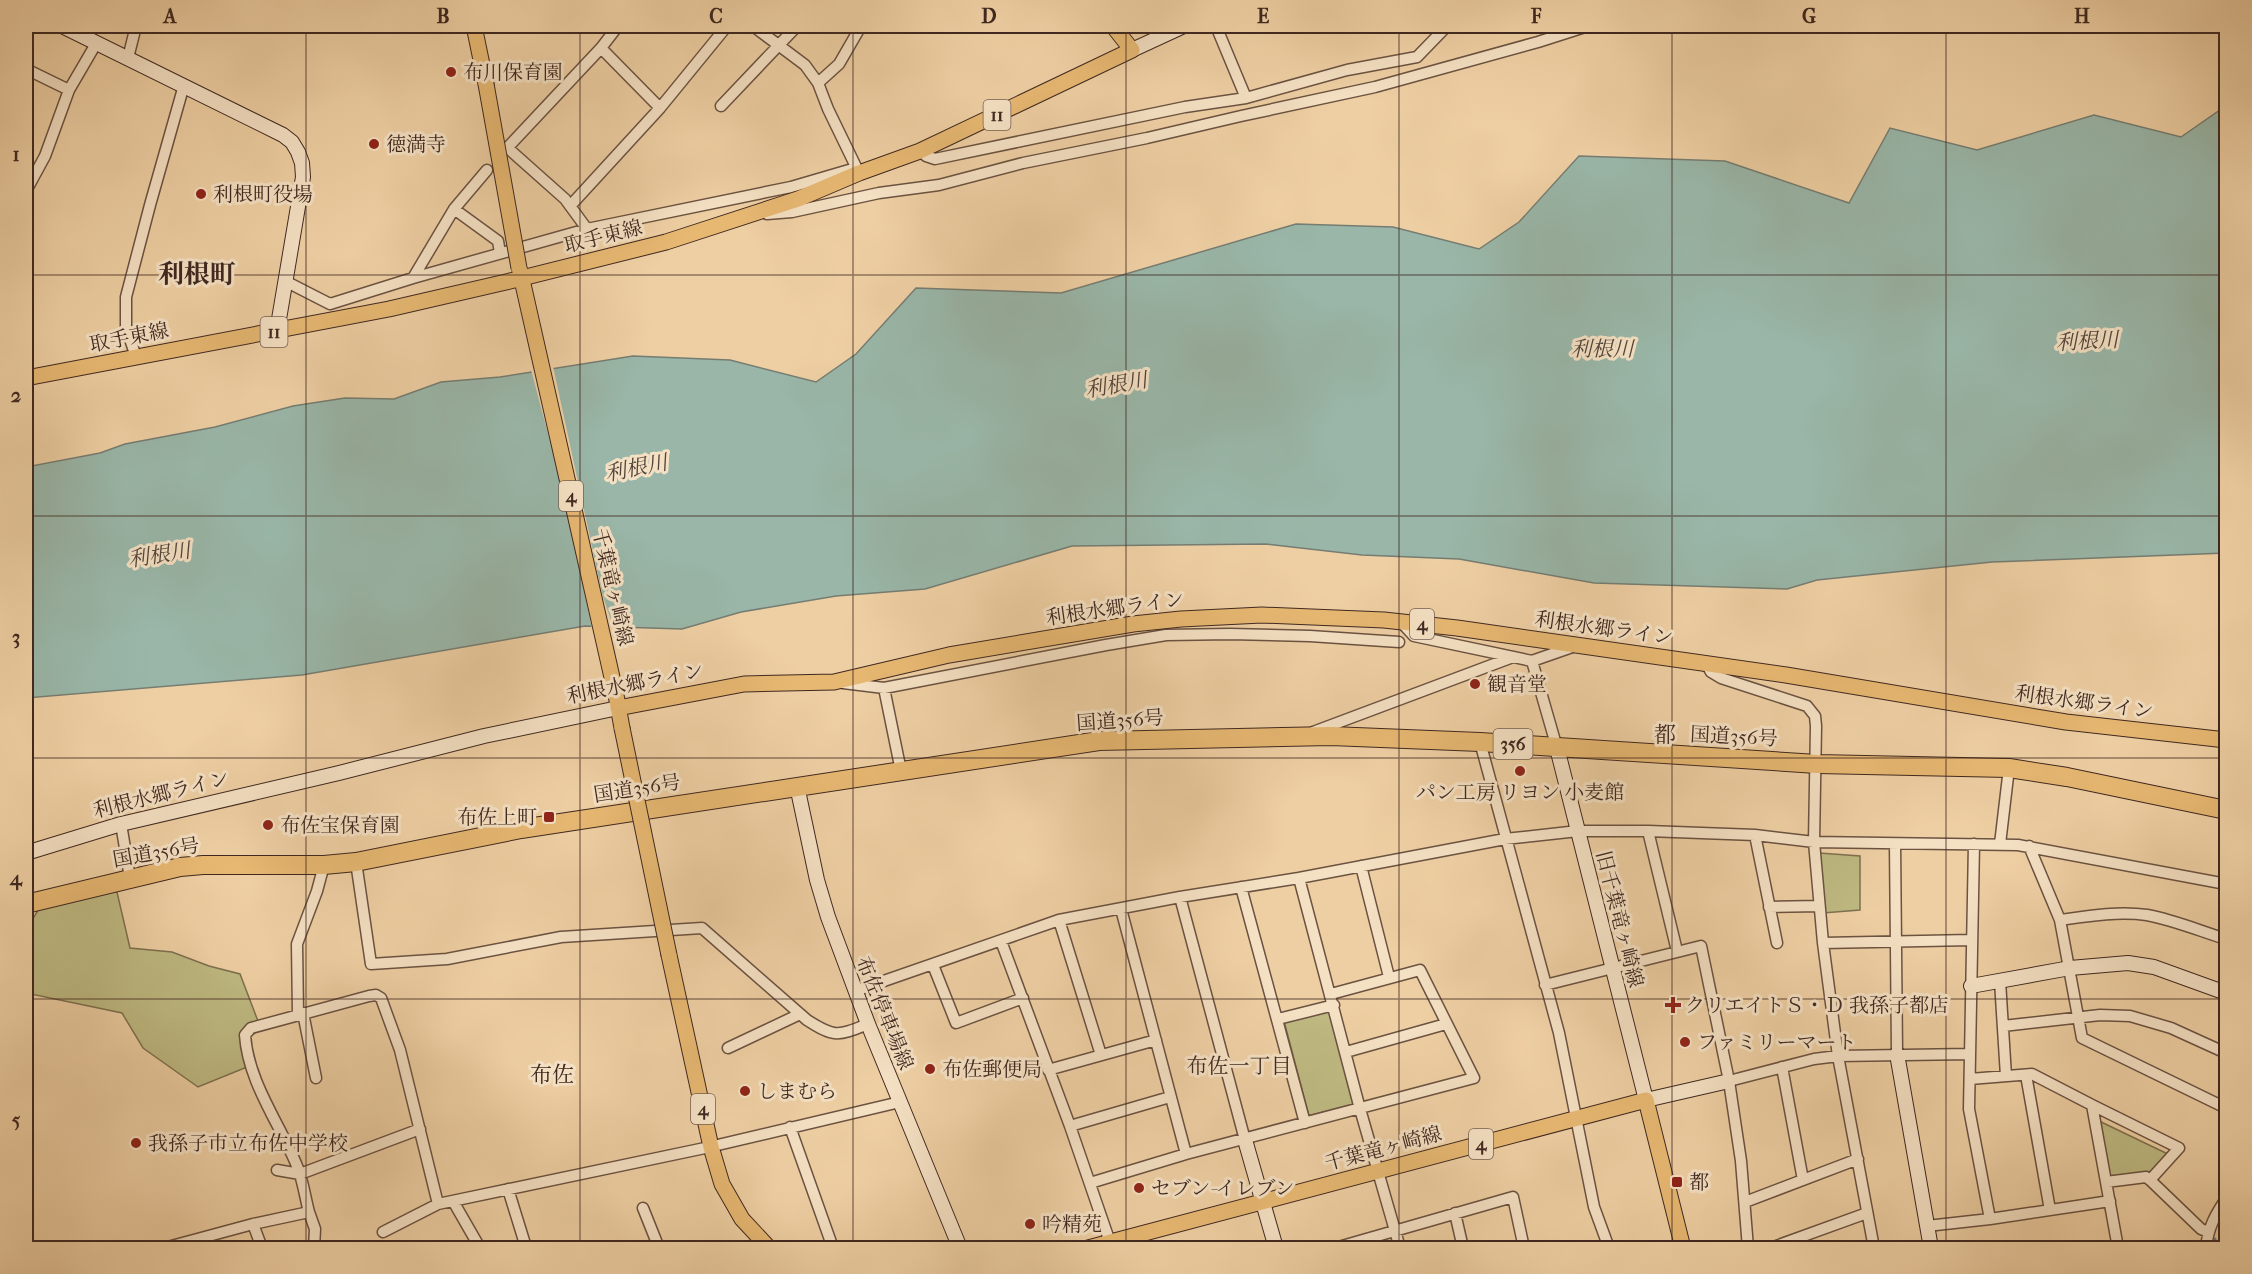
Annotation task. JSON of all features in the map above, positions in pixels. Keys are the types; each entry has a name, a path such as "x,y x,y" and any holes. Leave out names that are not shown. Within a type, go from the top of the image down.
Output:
{"highway":[{"name":"国道356号","path":"26,904 180,867 324,865 356,862 521,829 1099,741 1304,736 1480,742 1817,764 2009,768 2067,777 2226,810"}],"main road":[{"name":"千葉竜ヶ崎線","path":"474,26 520,273 617,701 711,1147 728,1197 752,1232 768,1248"},
{"path":"1113,26 1132,50"},
{"name":"取手東線","path":"26,378 389,309 520,273 644,248 798,199 859,173 920,151 1132,50"},
{"name":"利根水郷ライン","path":"617,701 744,684 834,682 992,647 1133,624 1262,615 1401,622 1579,645 1706,663 2066,722 2226,740"},
{"name":"千葉竜ヶ崎線","path":"1088,1248 1111,1246 1262,1202 1646,1101"},
{"path":"1646,1101 1683,1248"}],"street":[{"path":"63,26 283,135 292,142 302,163 303,177 277,331"},
{"path":"128,58 136,26"},
{"path":"587,229 571,206 510,150 509,146 601,48 618,26"},
{"path":"571,206 660,108 727,26"},
{"path":"753,26 805,64 818,83 859,173"},
{"path":"721,106 797,26"},
{"path":"818,83 839,64 861,26"},
{"path":"1132,50 1184,26"},
{"path":"1216,26 1246,98"},
{"path":"920,151 935,159 1103,126 1185,107 1246,98 1355,68 1417,57 1447,26"},
{"path":"751,215 792,212 879,194 939,185 1023,163 1375,87 1588,26"},
{"path":"26,191 45,156 69,90 97,42"},
{"path":"601,48 660,108"},
{"path":"26,72 69,90"},
{"path":"136,357 126,327 126,297 184,85"},
{"path":"414,278 454,209 487,170"},
{"path":"285,281 330,304 587,229 791,187 849,170 859,173"},
{"path":"454,209 498,241 500,253"},
{"path":"1401,622 1414,636 1532,661 1579,645"},
{"path":"834,682 884,688 1166,635 1310,636 1400,642"},
{"path":"1304,736 1513,657"},
{"path":"1532,661 1557,748"},
{"path":"1706,663 1711,672 1721,678 1808,706 1815,716 1817,764 1814,842 1823,943 1838,1056 1874,1248"},
{"path":"884,688 909,664"},
{"path":"884,688 901,771"},
{"name":"利根水郷ライン","path":"26,853 121,824 339,773 617,701"},
{"path":"1480,742 1559,1033 1594,1207 1609,1248"},
{"name":"旧千葉竜ヶ崎線","path":"1557,748 1646,1101"},
{"path":"2000,844 2009,768"},
{"name":"布佐停車場線","path":"797,786 817,880 828,917 868,1024 960,1248"},
{"path":"121,824 130,878"},
{"path":"855,991 1059,920 1505,839 1578,831 1648,831 1755,836 1814,842 2028,846 2226,884"},
{"path":"1648,831 1677,951"},
{"path":"1755,836 1777,943"},
{"path":"1895,844 1897,1054 1931,1248"},
{"path":"1974,844 1969,1109 1990,1219"},
{"path":"2028,846 2060,920 2082,1038 2226,1108"},
{"path":"356,862 371,964 447,959 561,937 702,928 800,1014 826,1033 835,1035 868,1024"},
{"path":"316,1078 301,1014 297,944 324,865"},
{"path":"1360,866 1389,977"},
{"path":"1299,878 1360,1109 1400,1248"},
{"path":"1241,887 1305,1123"},
{"path":"1180,897 1276,1248"},
{"path":"1769,907 1819,906"},
{"path":"1121,909 1186,1154"},
{"path":"2060,920 2099,915 2145,915 2166,919 2226,939"},
{"path":"1059,920 1101,1055"},
{"path":"1823,943 1971,940"},
{"path":"1001,941 1070,1125 1111,1246"},
{"path":"1545,985 1701,946 1729,1081 1745,1202 1748,1248"},
{"path":"1971,986 2070,968 2128,963 2154,967 2226,993"},
{"path":"933,965 956,1023 1023,998"},
{"path":"1089,1183 1186,1154 1474,1078 1420,969 1389,977 1278,1019"},
{"path":"2000,981 2006,1076"},
{"path":"314,1248 315,1229 300,1174 258,1084 246,1047 245,1035 251,1028 369,996 375,995 381,998 400,1050 438,1204"},
{"path":"728,1048 800,1014"},
{"path":"2003,1026 2117,1015 2136,1017 2171,1028 2226,1053"},
{"path":"1346,1052 1446,1024"},
{"path":"1048,1070 1156,1040"},
{"path":"1646,1101 1814,1059 1897,1054 1970,1054"},
{"path":"1782,1067 1803,1180"},
{"path":"1970,1080 2032,1074 2179,1148 2150,1180"},
{"path":"2026,1075 2050,1210"},
{"path":"1070,1125 1170,1097"},
{"path":"383,1232 438,1204 711,1147 900,1102"},
{"path":"2092,1105 2118,1248"},
{"path":"789,1127 833,1248"},
{"path":"277,1170 300,1174 420,1129"},
{"path":"1745,1202 1858,1159"},
{"path":"2106,1182 2146,1177 2201,1229 2208,1232"},
{"path":"508,1189 525,1244 513,1248"},
{"path":"1336,1248 1513,1197 1524,1248"},
{"path":"2206,1248 2208,1232 2214,1217 2226,1199"},
{"path":"453,1201 480,1248"},
{"path":"1927,1226 2110,1202"},
{"path":"643,1208 659,1248"},
{"path":"168,1248 253,1224 309,1212"},
{"path":"1455,1213 1463,1248"},
{"path":"1774,1247 1867,1213"},
{"path":"253,1224 262,1248"}],"shaded area":[{"path":"1819,853 1860,856 1860,910 1823,913"},
{"path":"116,888 130,948 172,952 209,966 240,974 261,1029 246,1039 252,1065 198,1087 143,1048 122,1013 26,993 26,930 40,907"},
{"path":"1330,1009 1354,1100 1352,1105 1309,1116 1284,1021"},
{"path":"2097,1120 2170,1155 2150,1178 2108,1180"}],"water":[{"name":"利根川","path":"2226,108 2226,553 1992,562 1817,580 1787,589 1594,583 1459,559 1362,555 1266,544 1072,546 925,589 836,596 741,612 682,629 585,626 302,675 26,698 26,467 100,453 125,444 215,427 293,406 345,398 394,399 441,382 500,377 633,356 730,360 816,382 856,354 916,288 1061,293 1296,224 1393,227 1479,249 1519,222 1579,156 1725,161 1849,203 1890,128 1977,150 2094,115 2181,137"}],"pier":[{"path":"553,366 602,593 614,630 592,629 563,490 531,370"}],"waterway":[{"path":"2215,1239 2215,1248"}],"place":[{"name":"布川保育園","path":"451,72"},
{"name":"徳満寺","path":"374,144"},
{"name":"利根町役場","path":"201,194"},
{"name":"観音堂","path":"1475,684"},
{"name":"パン工房 リヨン 小麦館","path":"1520,771"},
{"name":"布佐上町","path":"549,817"},
{"name":"布佐宝保育園","path":"268,825"},
{"name":"クリエイトＳ・Ｄ 我孫子都店","path":"1673,1005"},
{"name":"ファミリーマート","path":"1685,1042"},
{"name":"布佐郵便局","path":"930,1069"},
{"name":"しまむら","path":"745,1091"},
{"name":"我孫子市立布佐中学校","path":"136,1143"},
{"name":"都","path":"1677,1182"},
{"name":"セブン-イレブン","path":"1139,1188"},
{"name":"吟精苑","path":"1030,1224"}],"district":[{"name":"利根町","path":"197,274"},
{"name":"都","path":"1665,734"},
{"name":"布佐一丁目","path":"1239,1066"},
{"name":"布佐","path":"552,1074"}]}
